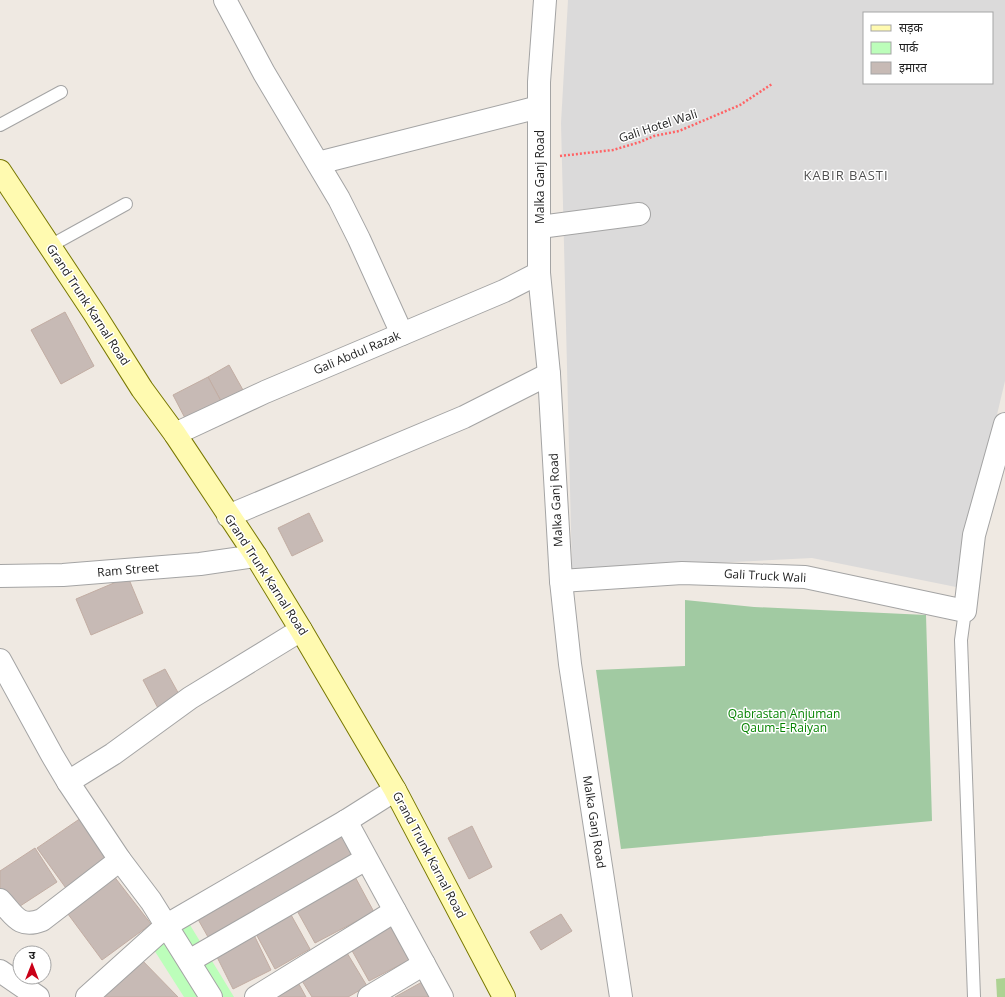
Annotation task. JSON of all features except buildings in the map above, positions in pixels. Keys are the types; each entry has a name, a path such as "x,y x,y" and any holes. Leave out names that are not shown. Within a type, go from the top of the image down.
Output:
{"main road":[{"name":"Grand Trunk Karnal Road","path":"0,170 142,389 175,434 228,516 256,556 395,790 504,997"}],"street":[{"path":"225,0 264,73 339,199 359,239 402,334"},
{"name":"Malka Ganj Road","path":"545,0 539,82 539,273 549,374 561,581 570,664 621,997"},
{"path":"318,163 539,107"},
{"path":"540,227 639,214"},
{"name":"Gali Abdul Razak","path":"175,434 266,392 504,291 539,273"},
{"path":"228,516 464,417 549,374"},
{"path":"965,611 974,536 1005,424"},
{"name":"Ram Street","path":"0,576 63,575 200,564 256,556"},
{"name":"Gali Truck Wali","path":"561,581 682,573 805,577 965,611"},
{"path":"68,782 113,754 190,698 301,630"},
{"path":"0,660 68,782 120,860 151,900 210,997"},
{"path":"87,997 167,925 346,821 395,790"},
{"path":"346,821 442,997"},
{"path":"189,961 366,859"},
{"path":"0,900 19,920 24,923 32,924 42,920 120,860"},
{"path":"256,997 395,911"},
{"path":"369,997 424,964"},
{"path":"0,970 38,997"}],"lane":[{"path":"0,125 61,92"},
{"path":"50,246 126,204"},
{"path":"965,611 962,640 974,997"}],"path":[{"name":"Gali Hotel Wali","path":"539,157 613,150 654,136 680,131 740,105 772,84"}],"shaded area":[{"path":"568,0 1005,0 1005,381 956,587 812,558 572,570 561,123"}],"green space":[{"name":"Qabrastan Anjuman Qaum-E-Raiyan","path":"685,600 754,607 926,615 932,821 621,849 596,670 685,666"},
{"path":"190,925 234,997 184,997 149,942"},
{"path":"1005,978 1005,997 997,997 996,979"}],"district":[{"name":"KABIR BASTI","path":"846,175"}]}
